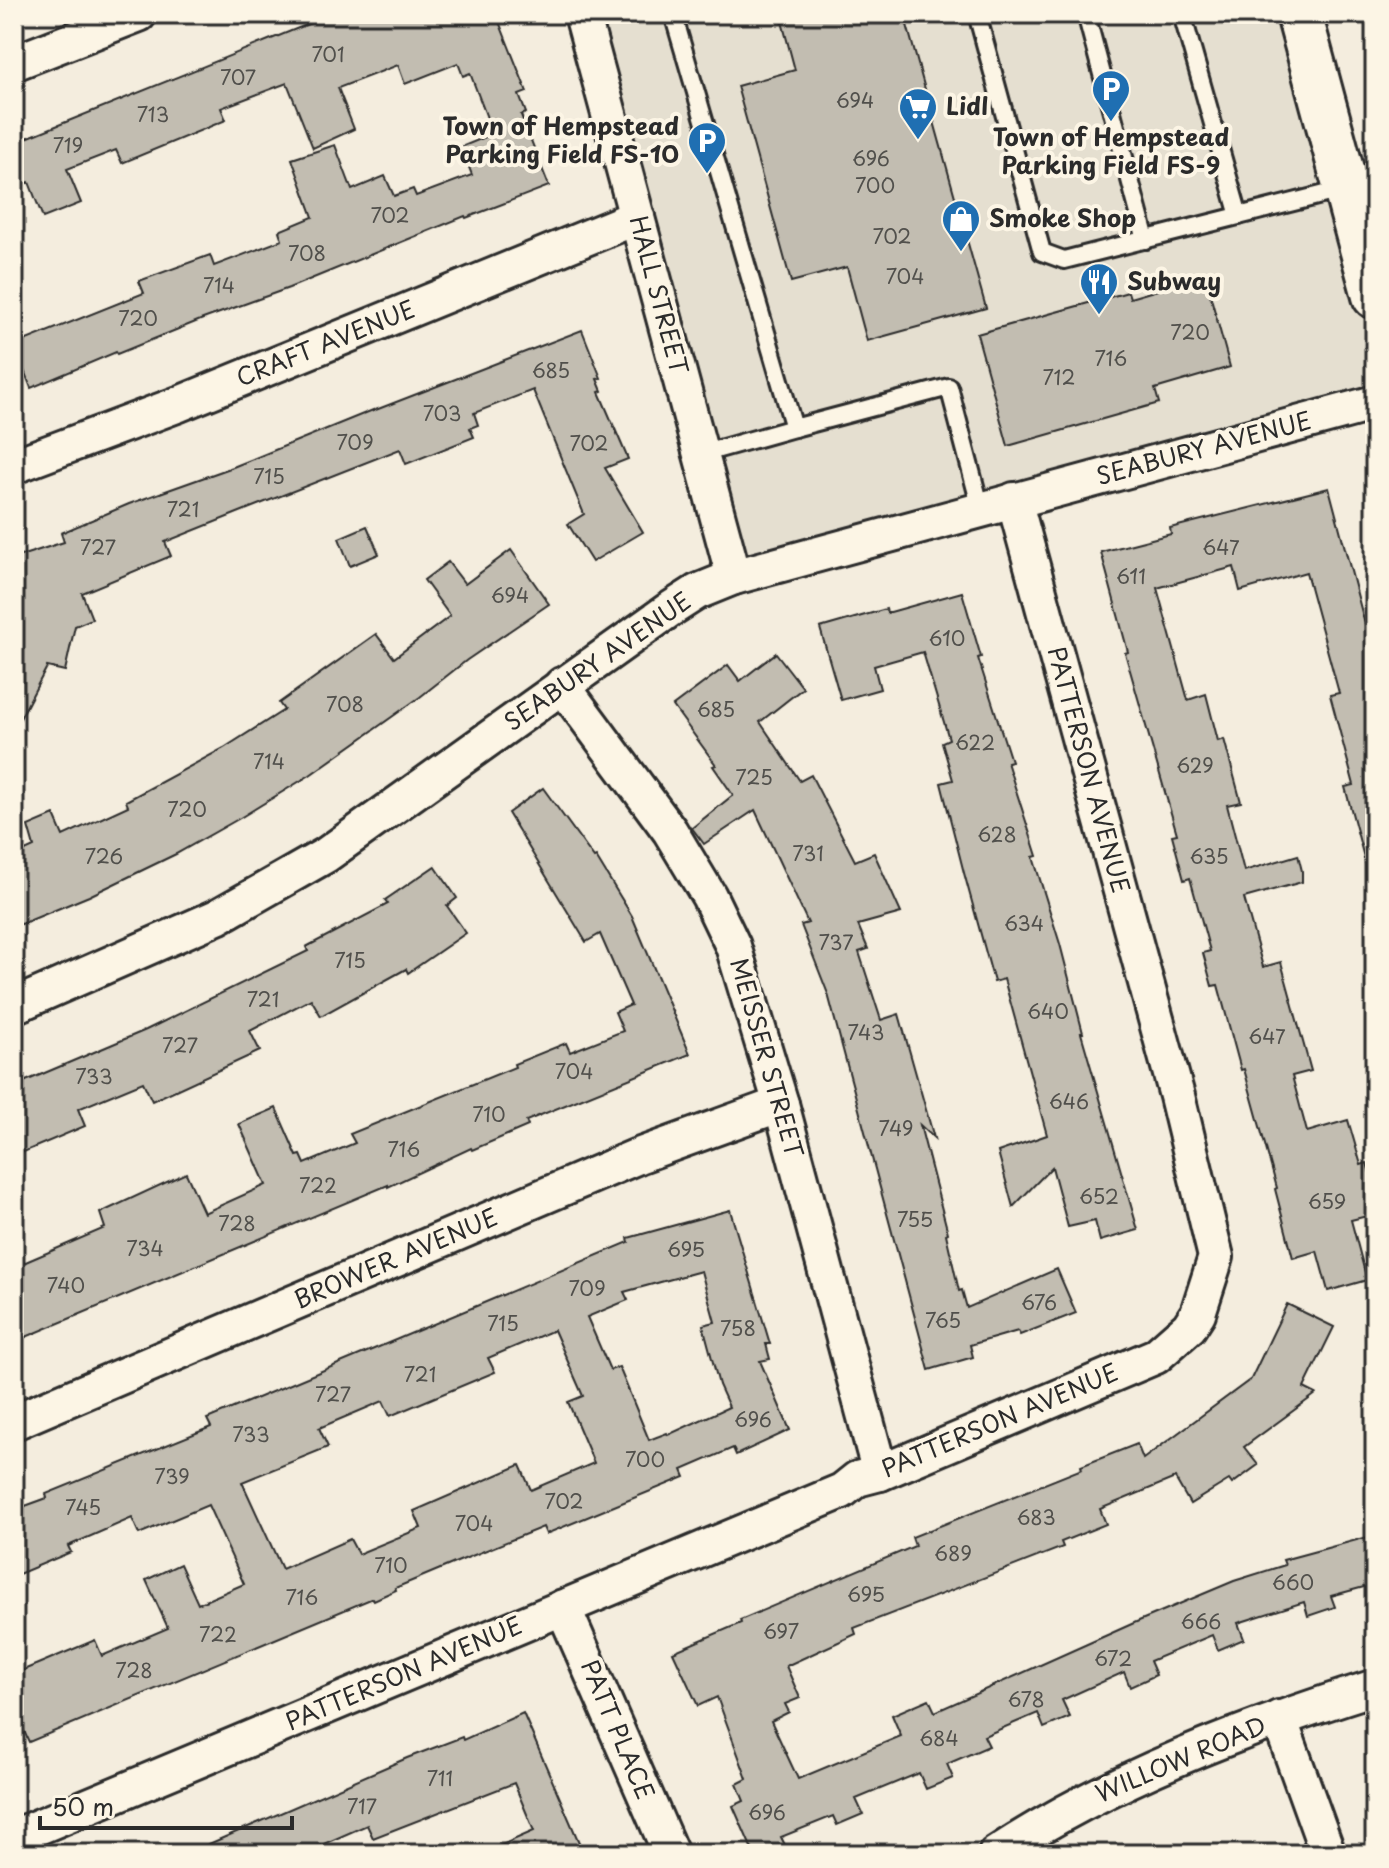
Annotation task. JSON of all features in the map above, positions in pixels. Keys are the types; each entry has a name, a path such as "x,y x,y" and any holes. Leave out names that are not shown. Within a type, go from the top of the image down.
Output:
{"street":[{"path":"14,63 139,14"},
{"name":"HALL STREET","path":"582,14 734,577"},
{"path":"1299,14 1375,296"},
{"name":"CRAFT AVENUE","path":"14,466 179,404 637,217"},
{"name":"SEABURY AVENUE","path":"14,1006 217,917 326,855 697,592 734,577 1375,403"},
{"name":"PATTERSON AVENUE","path":"14,1837 842,1491 857,1479 880,1473 1156,1356 1189,1327 1198,1313 1216,1257 1177,1096 1014,500"},
{"name":"MEISSER STREET","path":"562,685 670,831 709,896 733,946 781,1104 880,1473"},
{"name":"BROWER AVENUE","path":"14,1422 638,1156 781,1104"},
{"name":"PATT PLACE","path":"563,1607 671,1854"},
{"name":"WILLOW ROAD","path":"996,1854 1091,1799 1215,1742 1375,1687"},
{"path":"1279,1718 1328,1854"}],"lane":[{"path":"673,14 794,428"},
{"path":"977,14 1042,252 1064,260 1346,188"},
{"path":"1086,14 1146,240"},
{"path":"1182,14 1239,216"},
{"path":"701,454 949,387 981,509"}],"shaded area":[{"path":"582,14 1286,14 1375,341 1375,403 734,577"}],"building":[{"path":"333,14 496,14 527,92 519,95 526,113 521,115 549,186 116,352 31,388 14,345 144,293 139,281 210,255 214,266 282,240 279,231 313,217 292,159 335,145 352,190 385,176 394,196 413,189 416,196 472,175 461,147 493,134 470,73 463,76 458,63 405,84 398,65 338,88 354,129 313,148 287,83 221,108 226,120 122,163 116,150 67,169 81,203 43,218 29,182 14,189 14,143"},
{"path":"780,14 904,14 986,308 867,341 847,267 791,282 737,86 795,70"},
{"path":"1205,276 1230,367 1155,389 1159,403 1008,446 977,334 1128,292 1130,298"},
{"path":"582,330 601,378 597,379 602,391 599,392 628,459 605,468 643,532 592,562 568,524 584,514 533,390 474,413 478,425 470,428 474,437 406,464 400,449 250,508 165,542 171,556 82,593 92,619 75,626 65,671 47,667 14,730 14,558 64,542 61,533 129,504 233,467"},
{"path":"1329,488 1375,662 1375,864 1366,865 1345,787 1354,785 1330,695 1339,693 1306,572 1240,591 1234,567 1157,588 1188,700 1206,694 1218,741 1224,739 1241,802 1227,805 1244,871 1298,855 1302,871 1302,882 1244,898 1263,967 1281,962 1311,1071 1292,1076 1307,1132 1348,1120 1361,1165 1367,1163 1375,1191 1375,1214 1351,1220 1367,1280 1328,1291 1317,1251 1293,1258 1244,1069 1241,1070 1218,985 1212,986 1203,953 1210,951 1190,878 1184,880 1172,835 1177,834 1125,653 1128,652 1101,552 1171,534 1170,528"},
{"path":"367,526 379,554 350,566 339,538"},
{"path":"511,550 549,604 310,775 240,818 176,854 89,896 14,927 14,856 34,847 28,826 54,815 63,836 128,806 126,801 224,748 284,710 279,703 376,634 394,658 450,616 424,580 448,562 465,584"},
{"path":"962,592 981,657 978,658 1011,761 1007,762 1037,856 1033,857 1060,944 1081,1033 1138,1230 1100,1241 1095,1221 1068,1227 1052,1167 1013,1207 998,1152 1047,1135 1004,979 994,982 964,873 941,783 953,780 942,742 949,739 923,652 874,666 880,689 841,700 820,628"},
{"path":"776,653 803,688 760,722 800,781 811,775 855,861 874,853 901,913 858,925 868,949 859,952 881,1020 899,1014 934,1138 920,1125 948,1233 959,1291 962,1290 967,1308 1057,1269 1076,1313 1020,1335 1018,1331 970,1345 973,1357 929,1370 828,994 801,925 808,923 755,810 704,844 692,828 733,795 713,766 716,765 673,706 728,665 740,681"},
{"path":"543,788 596,857 632,916 690,1054 526,1121 528,1126 471,1148 388,1187 14,1342 14,1267 105,1228 100,1213 186,1173 204,1213 266,1185 239,1124 276,1108 297,1156 301,1155 305,1164 355,1143 350,1134 515,1067 514,1064 566,1043 570,1052 623,1031 615,1012 631,1005 600,934 586,942 508,813"},
{"path":"435,866 457,898 447,906 466,933 408,973 406,969 321,1016 311,999 250,1031 260,1051 152,1101 143,1082 78,1109 85,1126 14,1156 14,1086 146,1030 308,951 306,947 388,904 385,900"},
{"path":"730,1210 770,1344 766,1344 770,1359 760,1361 790,1430 736,1455 733,1448 682,1470 685,1477 546,1534 543,1527 29,1742 14,1710 14,1674 95,1640 102,1656 168,1628 146,1580 180,1564 198,1604 244,1584 208,1505 139,1534 132,1518 68,1546 71,1552 14,1576 14,1510 211,1427 207,1419 629,1242 628,1238","holes":["701,1271 715,1322 703,1325 719,1385 729,1407 668,1435 649,1440 619,1367 610,1370 587,1317 628,1300 624,1292","554,1330 583,1396 568,1402 594,1463 531,1490 520,1465 414,1511 421,1528 358,1554 350,1539 282,1569 242,1482 328,1447 319,1428 383,1401 390,1416 495,1372 488,1358"]},
{"path":"1287,1304 1334,1327 1304,1388 1316,1394 1244,1447 1258,1465 1232,1484 1229,1480 1190,1504 1175,1478 1100,1509 1106,1524 1061,1542 1063,1547 854,1628 856,1634 786,1666 800,1698 785,1704 789,1712 771,1721 798,1779 901,1736 892,1715 929,1699 935,1712 1234,1581 1285,1565 1283,1560 1375,1535 1375,1584 1331,1596 1335,1607 1308,1616 1304,1602 1238,1623 1244,1639 1218,1650 1212,1635 1150,1661 1156,1675 1130,1687 1124,1672 1062,1700 1070,1717 1044,1728 1038,1713 984,1736 989,1746 947,1764 953,1778 926,1789 919,1773 856,1799 863,1814 837,1825 833,1816 781,1837 786,1847 769,1854 754,1854 733,1806 744,1801 737,1784 747,1779 717,1697 698,1706 673,1652 741,1623 740,1620 915,1546 912,1537 1082,1469 1081,1466 1137,1444 1143,1459 1251,1379"},
{"path":"523,1713 584,1854 481,1854 534,1831 514,1783 373,1838 367,1825 301,1854 186,1854 407,1758 462,1737 463,1740"}],"place":[{"name":"Town of Hempstead Parking Field FS-9","path":"1111,123"},
{"name":"Lidl","path":"918,141"},
{"name":"Town of Hempstead Parking Field FS-10","path":"707,175"},
{"name":"Smoke Shop","path":"961,253"},
{"name":"Subway","path":"1099,316"}]}
